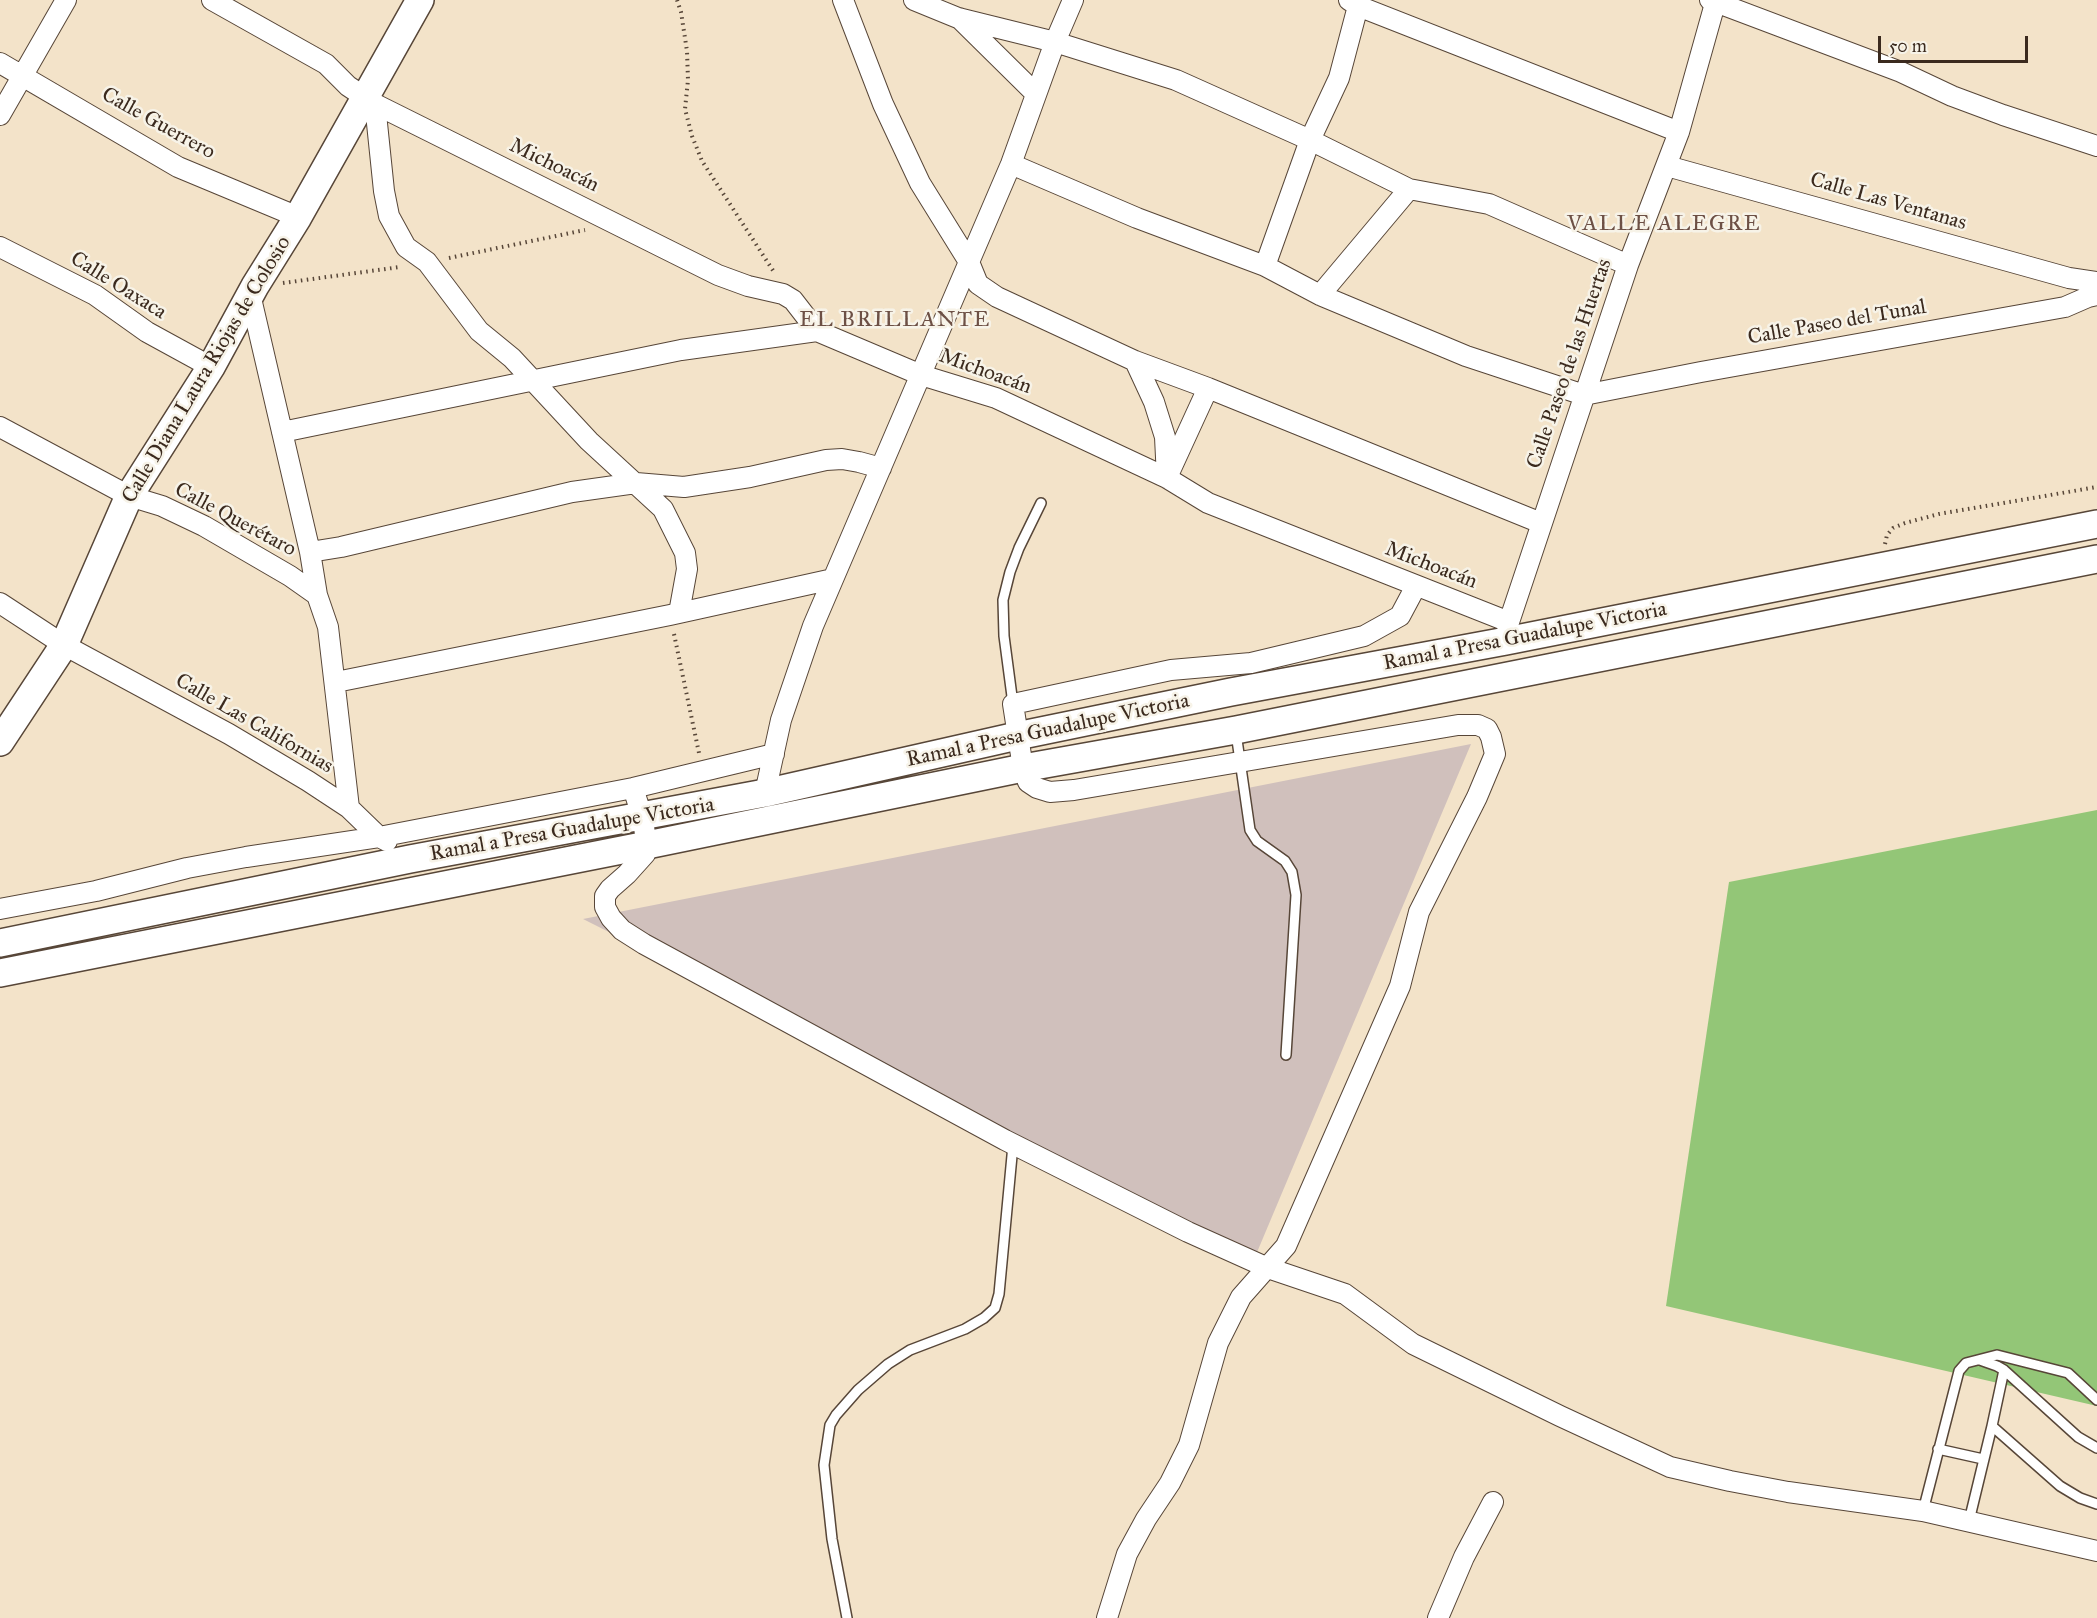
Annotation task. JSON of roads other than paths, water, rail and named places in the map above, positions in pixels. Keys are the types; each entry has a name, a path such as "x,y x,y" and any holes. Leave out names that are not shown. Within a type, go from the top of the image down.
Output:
{"main road":[{"name":"Calle Diana Laura Riojas de Colosio","path":"3,732 64,645 129,496 211,367 250,294 370,100 420,0"},
{"name":"Ramal a Presa Guadalupe Victoria","path":"0,943 410,859 765,794 1017,736 1507,632 1889,565 2097,524"},
{"name":"Ramal a Presa Guadalupe Victoria","path":"0,973 647,846 1023,768 1236,730 2097,559"}],"street":[{"path":"0,115 66,0"},
{"name":"Michoacán","path":"212,0 320,61 338,74 348,86 370,100 718,275 748,286 783,294 793,300 817,331 921,375 996,398 1167,478 1208,503 1416,586 1507,632"},
{"path":"843,0 883,104 920,183 969,262 978,284 997,297 1135,361 1208,388 1541,523"},
{"path":"914,0 958,18 1055,42 1176,80 1310,140 1409,189 1489,204 1628,265"},
{"path":"765,794 781,720 797,670 833,579 1011,164 1055,42 1073,0"},
{"path":"1714,1 1901,72 1952,96 2097,146"},
{"name":"Calle Paseo de las Huertas","path":"1507,632 1541,523 1628,265 1679,132 1714,1"},
{"path":"1265,266 1310,140 1339,78 1354,3 1679,132"},
{"path":"958,18 1036,94"},
{"name":"Calle Guerrero","path":"0,63 178,167 298,217"},
{"path":"370,100 389,216 406,247 427,262 479,331 512,358 589,441 663,509 685,553 687,569 675,614"},
{"path":"1011,164 1137,218 1265,266 1320,295 1466,356 1584,395"},
{"name":"Calle Las Ventanas","path":"1667,166 2069,278 2097,282"},
{"path":"1320,295 1409,189"},
{"name":"Calle Oaxaca","path":"0,247 95,295 147,332 211,367"},
{"path":"250,294 317,595 328,627 349,808"},
{"name":"Calle Paseo del Tunal","path":"1584,395 2065,307 2097,295"},
{"path":"282,432 681,350 817,331"},
{"path":"1135,361 1154,402 1165,437 1167,478"},
{"path":"1167,478 1208,388"},
{"name":"Calle Querétaro","path":"0,427 129,496 162,506 204,526 290,576 317,595"},
{"path":"309,552 341,547 572,492 636,483 684,487 750,477 826,460 842,459 881,468"},
{"path":"336,682 675,614 833,579"},
{"path":"1107,1618 1127,1554 1146,1519 1170,1484 1189,1445 1218,1343 1241,1297 1286,1246 1400,986 1419,912 1477,797 1495,754 1487,729 1478,725 1458,725 1074,790 1050,792 1028,782 1023,768 1013,704 1171,670 1251,663 1364,636 1400,616 1416,586"},
{"name":"Calle Las Californias","path":"0,603 64,645 229,734 349,808 379,837 393,844 410,859"},
{"path":"0,909 96,891 216,863 379,837 633,788 774,754"},
{"path":"633,788 642,816 647,846 645,854 605,896 605,907 610,918 622,930 1013,1145 1188,1232 1268,1268 1345,1294 1413,1344 1670,1467 1788,1492 1923,1511 2097,1551"},
{"path":"1438,1618 1471,1543 1493,1502"}],"lane":[{"path":"1013,704 1004,636 1004,600 1010,572 1019,548 1041,503"},
{"path":"1236,730 1250,830 1257,841 1285,861 1292,872 1296,895 1286,1055"},
{"path":"848,1618 832,1539 824,1465 830,1425 858,1390 888,1364 910,1350 965,1329 984,1318 995,1308 999,1294 1013,1145"},
{"path":"1923,1511 1959,1371 1966,1363 1997,1355 2068,1373 2097,1401"},
{"path":"1976,1360 1989,1362 2004,1371 2078,1437 2097,1448"},
{"path":"1969,1521 2004,1371"},
{"path":"1992,1426 2060,1486 2080,1498 2097,1504"},
{"path":"1938,1449 1983,1459"}],"district":[{"name":"VALLE ALEGRE","path":"1664,225"},
{"name":"EL BRILLANTE","path":"895,321"}]}
